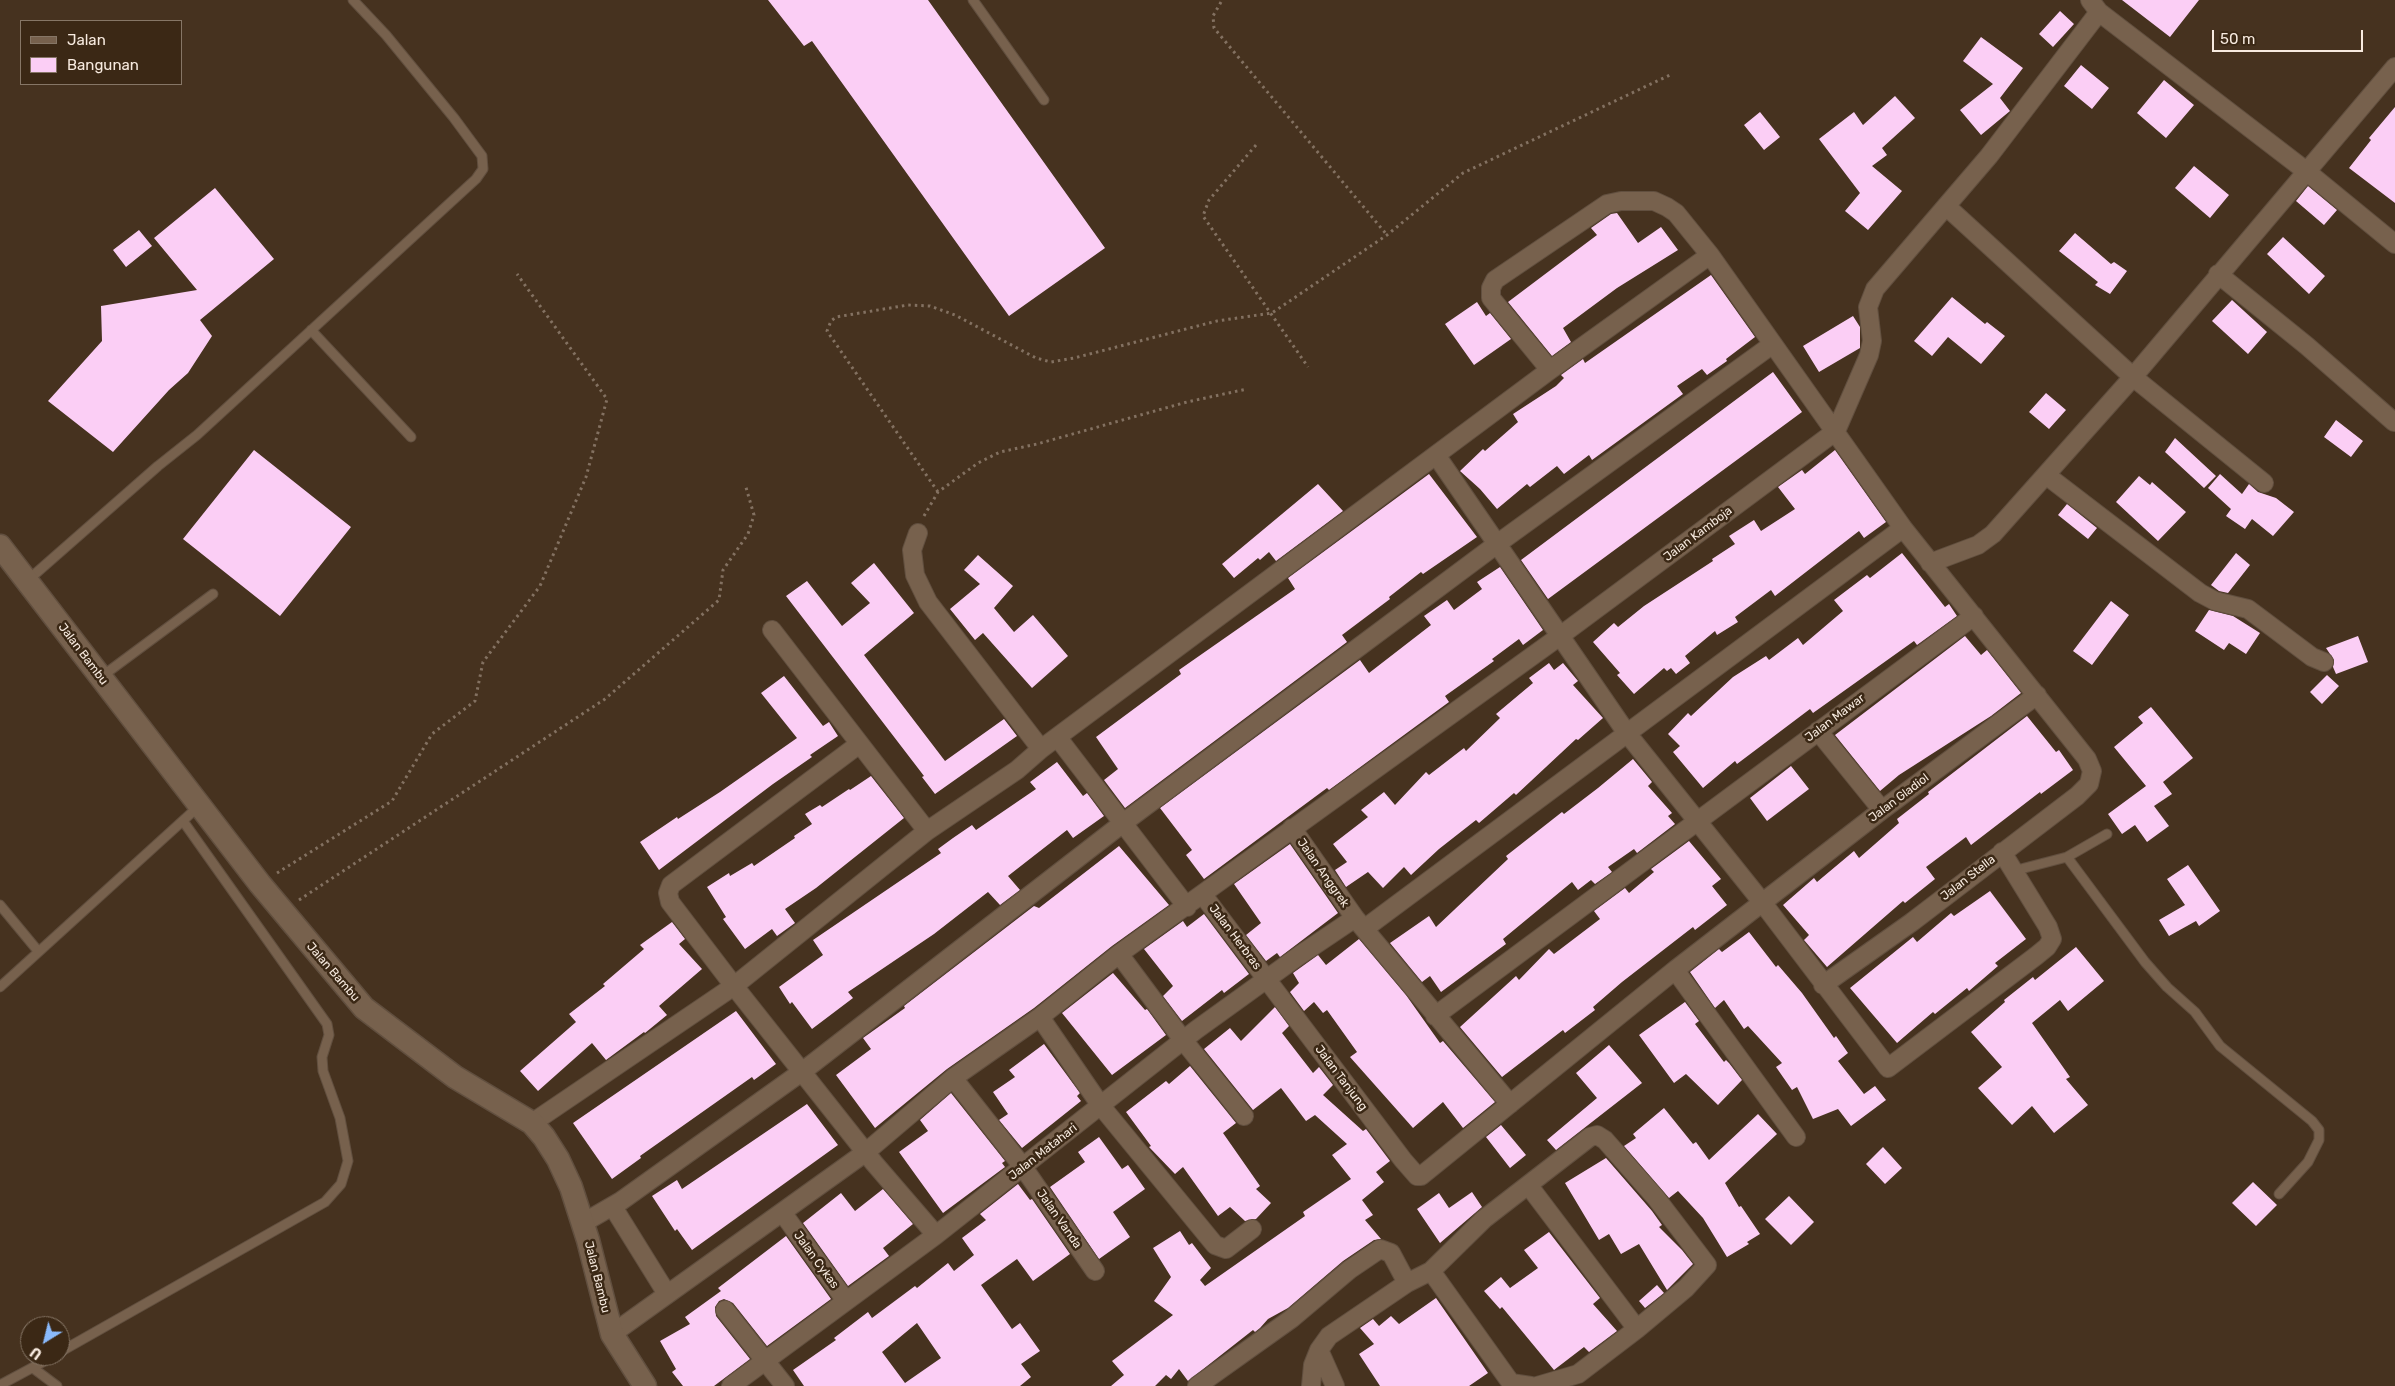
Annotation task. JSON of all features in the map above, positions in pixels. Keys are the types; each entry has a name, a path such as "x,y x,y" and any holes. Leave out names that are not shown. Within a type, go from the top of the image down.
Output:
{"street":[{"path":"1836,431 1869,355 1872,341 1868,307 1875,289 1988,156 2094,6 2306,171 2395,244"},
{"path":"1930,562 1978,545 1993,534 2133,377 2218,274 2393,72"},
{"path":"1550,370 1490,298 1491,288 1495,280 1607,204 1621,201 1654,201 1676,213 1710,256 1903,528 2037,695"},
{"path":"1946,206 2133,377 2264,483"},
{"path":"532,1123 734,986 927,831 1016,770 1041,749 1550,370 1710,256"},
{"path":"2218,274 2307,346 2394,422"},
{"path":"582,1223 613,1207 803,1070 1123,824 1498,544 1773,344"},
{"name":"Jalan Kamboja","path":"612,1334 866,1152 953,1078 1040,1016 1119,954 1187,907 1292,828 1560,636 1836,431"},
{"path":"1436,455 1626,732 1762,902 1823,985 1888,1068 2047,947 2052,939 2048,928 2002,852"},
{"path":"2046,475 2200,593 2215,601 2248,609 2312,657 2324,662"},
{"name":"Jalan Matahari","path":"731,1386 936,1236 1183,1040 1267,980 1360,923 1626,732 1903,528"},
{"path":"918,532 912,550 915,575 928,602 1041,749"},
{"name":"Jalan Bambu","path":"0,546 101,677 191,814 260,884 364,1008 455,1077 532,1123 544,1137 558,1159 571,1187 612,1334 645,1386"},
{"name":"Jalan Mawar","path":"1435,1016 1974,616"},
{"path":"772,630 858,745 927,831"},
{"name":"Jalan Stella","path":"1823,985 1912,922 2077,796 2089,784 2092,771 2087,759 2037,695"},
{"name":"Jalan Gladiol","path":"1417,1176 1425,1174 1675,970 1762,902 2037,695"},
{"path":"1818,731 1882,810"},
{"path":"1058,738 1187,907"},
{"path":"858,745 671,885 668,893 670,902 734,986 803,1070 866,1152 936,1236"},
{"name":"Jalan Anggrek","path":"1292,828 1360,923 1435,1016 1510,1104"},
{"name":"Jalan Herbras","path":"1203,895 1267,980"},
{"path":"1119,954 1183,1040 1244,1116"},
{"path":"1675,970 1796,1137"},
{"name":"Jalan Tanjung","path":"1267,980 1417,1176"},
{"path":"1040,1016 1101,1106 1215,1245 1226,1249 1252,1229"},
{"name":"Jalan Vanda","path":"953,1078 1023,1167 1095,1271"},
{"path":"1311,1386 1313,1364 1319,1350 1329,1336 1407,1283 1431,1271 1484,1219 1590,1137 1597,1135 1605,1140 1656,1198 1707,1266 1686,1288 1637,1329 1578,1374 1537,1386"},
{"path":"1529,1186 1637,1329"},
{"path":"613,1207 667,1294"},
{"name":"Jalan Cykas","path":"787,1219 846,1301"},
{"path":"1197,1386 1291,1319 1349,1270 1380,1249 1391,1253 1407,1283"},
{"path":"1431,1271 1509,1384 1531,1386"},
{"path":"724,1310 785,1386"},
{"path":"1319,1350 1335,1386"}],"lane":[{"path":"27,581 158,466 197,435 476,178 483,169 482,156 454,118 386,35 353,0"},
{"path":"973,0 1044,100"},
{"path":"311,330 412,437"},
{"path":"101,677 213,594"},
{"path":"0,987 191,814 327,1024 329,1035 322,1057 323,1071 340,1118 348,1161 341,1184 325,1202 70,1346"},
{"path":"2012,871 2066,857 2107,834"},
{"path":"2066,857 2145,962 2167,987 2194,1012 2220,1046 2312,1120 2319,1130 2319,1140 2308,1162 2279,1194"},
{"path":"0,905 38,951"},
{"path":"0,1386 36,1366"},
{"path":"33,1368 57,1386"}],"path":[{"path":"1221,2 1213,16 1214,28 1387,235"},
{"path":"938,492 827,330 831,321 836,317 908,305 930,306 955,315 1036,358 1051,362 1217,321 1272,313 1387,235 1464,173 1672,74"},
{"path":"1256,145 1209,200 1203,216 1308,367"},
{"path":"260,884 392,801 432,734 475,701 483,662 540,586 586,477 607,399 517,274"},
{"path":"918,532 924,515 938,492 978,463 1000,452 1038,444 1195,400 1247,389"},
{"path":"282,912 605,699 719,600 723,570 748,534 754,515 745,484"}],"building":[{"path":"768,0 928,0 1105,248 1009,316 812,41 804,46"},
{"path":"2122,0 2199,0 2170,37"},
{"path":"2060,11 2074,24 2053,47 2039,34"},
{"path":"1981,37 2023,68 2000,98 2010,111 1981,135 1960,110 1993,84 1963,61"},
{"path":"2081,65 2109,88 2092,109 2064,86"},
{"path":"2164,80 2194,105 2166,138 2137,113"},
{"path":"1895,96 1915,118 1882,148 1887,155 1872,166 1902,191 1868,230 1845,211 1860,193 1819,139 1854,112 1863,125"},
{"path":"2395,107 2395,203 2349,168 2371,140 2369,138"},
{"path":"1760,112 1780,137 1764,150 1744,125"},
{"path":"2194,166 2229,195 2210,218 2175,188"},
{"path":"2308,186 2337,210 2324,225 2296,201"},
{"path":"215,188 274,259 200,320 212,336 188,373 169,390 113,452 48,401 102,341 101,306 197,290 154,238"},
{"path":"1617,213 1638,243 1661,227 1678,250 1617,288 1563,328 1571,342 1552,356 1508,302 1597,235 1591,228 1611,214"},
{"path":"139,230 152,246 126,267 113,250"},
{"path":"2075,233 2111,264 2114,262 2127,271 2110,294 2095,285 2098,282 2059,251"},
{"path":"2283,237 2325,276 2309,294 2267,254"},
{"path":"1711,275 1755,337 1726,359 1727,361 1707,375 1702,369 1677,386 1683,394 1592,460 1589,455 1564,474 1557,466 1530,487 1527,484 1497,509 1480,489 1460,471 1483,449 1485,451 1518,422 1513,414 1556,386 1564,378 1561,375 1583,359 1585,363"},
{"path":"1952,297 1985,324 1987,322 2005,336 1981,364 1948,337 1932,356 1914,341"},
{"path":"2232,300 2267,332 2248,354 2212,321"},
{"path":"1477,302 1486,316 1490,313 1511,339 1474,365 1445,324"},
{"path":"1853,316 1860,327 1860,348 1819,372 1803,346"},
{"path":"1773,372 1802,412 1548,599 1521,560"},
{"path":"2046,393 2066,410 2049,429 2029,412"},
{"path":"2336,420 2363,441 2351,457 2324,437"},
{"path":"2175,438 2216,476 2204,488 2165,452"},
{"path":"254,450 351,527 280,616 183,539"},
{"path":"1835,450 1886,522 1864,538 1859,531 1775,596 1771,590 1735,617 1738,622 1717,635 1715,631 1685,656 1690,663 1676,674 1671,668 1667,671 1664,668 1634,694 1617,675 1620,673 1593,642 1614,623 1618,627 1644,606 1713,561 1712,559 1735,544 1729,536 1754,520 1761,531 1795,509 1778,487 1802,470 1805,474"},
{"path":"1429,474 1477,537 1423,574 1421,572 1389,597 1390,599 1342,635 1347,642 1125,808 1104,780 1118,769 1096,737 1181,674 1179,670 1295,589 1288,578"},
{"path":"2220,474 2242,494 2249,484 2258,492 2276,498 2294,512 2273,536 2252,519 2245,529 2226,516 2231,509 2208,488"},
{"path":"2139,476 2150,485 2152,482 2186,512 2158,541 2116,502"},
{"path":"1318,484 1343,511 1276,561 1269,552 1260,560 1258,558 1234,578 1222,564"},
{"path":"2067,504 2097,528 2088,539 2058,515"},
{"path":"1902,553 1945,607 1949,604 1957,616 1917,645 1914,641 1813,713 1810,709 1737,764 1735,761 1703,788 1673,752 1680,746 1668,734 1688,713 1691,716 1733,677 1766,656 1769,660 1798,638 1803,645 1843,611 1834,600 1867,575 1870,578"},
{"path":"2236,553 2250,565 2228,593 2219,591 2211,585"},
{"path":"978,555 1013,586 994,608 1014,632 1033,615 1068,656 1032,688 983,633 975,640 950,609 980,584 964,570"},
{"path":"874,563 914,613 864,655 945,761 1004,719 1017,736 935,794 922,777 924,776 786,596 807,581 842,626 870,603 851,583"},
{"path":"1500,567 1543,630 1523,645 1519,639 1492,659 1494,661 1445,696 1449,702 1329,790 1327,788 1204,879 1186,855 1192,850 1160,808 1360,660 1369,673 1431,625 1424,616 1447,600 1454,610 1482,589 1477,582"},
{"path":"2111,601 2129,615 2092,665 2073,651"},
{"path":"2209,610 2233,616 2260,633 2246,654 2229,643 2224,650 2195,631"},
{"path":"1965,636 1981,655 1987,650 2021,693 1991,716 1899,775 1880,791 1835,735"},
{"path":"2358,636 2368,662 2336,674 2333,667 2334,660 2326,648"},
{"path":"1549,663 1554,670 1563,663 1578,681 1573,685 1603,718 1578,740 1576,739 1516,795 1514,793 1479,823 1476,820 1439,849 1411,875 1404,867 1383,888 1368,872 1346,887 1335,870 1347,862 1333,844 1368,817 1361,810 1384,792 1395,805 1426,772 1429,775 1464,748 1466,751 1500,718 1496,714 1533,683 1529,678"},
{"path":"2327,675 2339,686 2322,704 2310,692"},
{"path":"784,676 823,726 829,722 838,736 810,755 812,757 659,870 640,842 677,817 678,819 720,792 797,738 761,693"},
{"path":"2151,707 2193,758 2163,782 2172,794 2154,806 2169,826 2147,842 2135,825 2122,834 2108,814 2146,786 2114,747 2143,723 2138,717"},
{"path":"2027,716 2056,752 2059,750 2073,770 2041,794 2040,792 1971,845 1966,837 1926,867 1935,879 1905,903 1903,901 1827,967 1804,940 1809,935 1783,905 1814,878 1817,882 1854,851 1859,858 1899,823 1897,819 1929,794 1928,792"},
{"path":"1633,759 1652,782 1648,786 1672,813 1668,816 1675,824 1637,853 1634,849 1608,867 1612,872 1595,884 1591,880 1578,890 1572,882 1503,939 1506,944 1441,992 1430,976 1422,982 1390,943 1429,916 1436,927 1508,859 1506,856 1562,812 1564,814"},
{"path":"1057,762 1083,796 1087,793 1104,816 1073,838 1067,830 1008,876 1020,890 1000,905 988,892 934,934 848,992 853,998 812,1029 792,1002 790,1004 779,987 823,955 813,940 941,853 938,849 972,825 976,830 1036,789 1030,782"},
{"path":"1791,766 1809,789 1767,821 1750,798"},
{"path":"871,776 904,818 816,888 785,909 795,923 777,936 772,929 745,949 723,919 726,917 707,887 729,873 730,876 752,863 754,866 812,824 805,814 820,805 822,807"},
{"path":"1689,841 1721,879 1712,886 1727,905 1695,930 1693,927 1622,982 1593,1007 1595,1010 1565,1033 1563,1030 1502,1077 1460,1027 1516,976 1519,980 1549,949 1554,954 1600,919 1594,911 1625,888 1629,893 1654,872 1651,869"},
{"path":"1290,844 1338,913 1280,957 1277,953 1266,961 1246,935 1261,923 1234,884"},
{"path":"1119,846 1169,905 1112,946 1034,1008 947,1069 875,1128 836,1075 871,1049 863,1038 905,1008 904,1006 1034,906 1039,908"},
{"path":"2188,865 2220,911 2199,926 2196,921 2169,936 2159,920 2185,905 2167,879"},
{"path":"1990,891 2026,939 1995,963 1998,966 1969,991 1967,988 1935,1014 1933,1012 1897,1043 1850,988 1913,937 1917,942 1951,913 1954,916"},
{"path":"1204,914 1249,974 1224,993 1222,990 1182,1021 1163,996 1173,986 1144,949 1183,921 1187,927"},
{"path":"672,922 685,939 679,944 702,969 659,1006 667,1015 606,1060 592,1043 538,1091 520,1071 576,1022 569,1014 605,986 603,984 644,949 640,945"},
{"path":"1749,932 1776,967 1778,965 1802,993 1834,1038 1836,1036 1848,1053 1838,1061 1864,1094 1875,1086 1886,1100 1851,1126 1838,1109 1813,1119 1797,1087 1792,1090 1776,1067 1782,1063 1748,1026 1744,1029 1724,1000 1715,1008 1690,972 1719,949 1722,952"},
{"path":"1359,939 1406,995 1440,1043 1443,1041 1495,1102 1463,1128 1443,1102 1413,1128 1350,1057 1357,1052 1327,1010 1323,1013 1314,1002 1304,1011 1290,992 1299,983 1293,973 1318,955 1326,965"},
{"path":"2076,947 2104,981 2068,1011 2060,1000 2032,1023 2070,1077 2066,1079 2088,1105 2054,1133 2032,1106 2012,1125 1978,1088 2002,1067 1971,1032 2005,1002 2004,1000 2033,977 2035,980"},
{"path":"1113,973 1145,1010 1147,1009 1166,1035 1112,1075 1062,1013"},
{"path":"1685,1002 1699,1021 1695,1024 1724,1062 1726,1060 1742,1080 1718,1105 1686,1074 1674,1083 1639,1035"},
{"path":"1275,1007 1289,1026 1282,1033 1313,1073 1319,1067 1333,1085 1323,1095 1363,1131 1366,1129 1390,1161 1376,1172 1384,1182 1362,1200 1373,1215 1365,1220 1381,1239 1374,1240 1343,1261 1288,1308 1268,1319 1255,1332 1253,1330 1188,1381 1179,1369 1171,1379 1166,1375 1155,1386 1111,1386 1124,1375 1112,1361 1173,1315 1154,1301 1171,1277 1153,1248 1180,1231 1189,1245 1192,1243 1211,1268 1200,1280 1205,1286 1305,1216 1303,1212 1351,1179 1332,1155 1347,1144 1315,1115 1306,1121 1281,1088 1253,1110 1204,1049 1230,1028 1241,1041"},
{"path":"736,1011 776,1064 754,1080 752,1077 640,1156 641,1158 612,1179 573,1123"},
{"path":"1044,1044 1080,1093 1077,1096 1081,1101 1022,1148 999,1120 1008,1114 993,1092 1015,1077 1009,1070"},
{"path":"1609,1045 1642,1083 1556,1150 1547,1140 1597,1098 1576,1073"},
{"path":"1190,1066 1236,1123 1223,1133 1260,1186 1256,1189 1271,1203 1256,1219 1245,1221 1230,1207 1218,1216 1183,1167 1175,1174 1149,1147 1151,1146 1126,1112 1166,1081 1169,1084"},
{"path":"951,1093 1005,1161 1002,1163 1005,1167 943,1213 899,1152 928,1131 920,1120"},
{"path":"807,1104 838,1145 692,1250 677,1229 675,1231 652,1196 677,1180 682,1189"},
{"path":"1664,1108 1693,1144 1696,1142 1709,1160 1758,1114 1777,1134 1725,1183 1739,1207 1741,1206 1760,1234 1747,1242 1749,1244 1727,1257 1703,1218 1678,1191 1669,1198 1624,1146 1636,1138 1633,1134"},
{"path":"1501,1125 1526,1155 1510,1168 1486,1137"},
{"path":"1099,1137 1122,1169 1128,1165 1145,1189 1113,1212 1130,1237 1099,1259 1050,1187 1085,1162 1078,1152"},
{"path":"1883,1147 1902,1168 1885,1184 1866,1164"},
{"path":"1606,1158 1652,1211 1662,1225 1659,1227 1693,1264 1667,1290 1639,1244 1621,1254 1609,1234 1599,1240 1565,1183"},
{"path":"2253,1182 2277,1205 2256,1226 2232,1203"},
{"path":"1018,1184 1030,1200 1032,1199 1070,1254 1033,1281 1017,1259 981,1285 1012,1329 1020,1323 1040,1351 1021,1364 1031,1377 1020,1386 804,1386 793,1370 836,1340 834,1338 868,1312 872,1318 915,1286 917,1288 948,1263 954,1271 974,1255 962,1238 986,1220 980,1214","holes":["917,1323 941,1358 905,1383 882,1352"]},
{"path":"883,1189 913,1224 883,1248 889,1256 848,1286 803,1223 841,1193 855,1211"},
{"path":"1472,1192 1482,1207 1440,1243 1417,1209 1439,1193 1449,1208"},
{"path":"1789,1196 1814,1222 1791,1245 1765,1219"},
{"path":"1549,1232 1600,1298 1593,1304 1617,1331 1589,1352 1584,1347 1554,1370 1502,1307 1500,1309 1484,1291 1501,1277 1510,1288 1538,1268 1524,1250"},
{"path":"786,1236 831,1299 767,1346 733,1303 724,1299 719,1301 715,1307 716,1316 750,1359 714,1386 683,1386 672,1372 676,1369 660,1341 690,1324 685,1317 721,1291 718,1288"},
{"path":"1657,1285 1664,1293 1645,1308 1639,1301"},
{"path":"1436,1298 1488,1373 1469,1386 1380,1386 1359,1354 1374,1344 1360,1328 1373,1319 1379,1326 1391,1316 1399,1324"}]}
